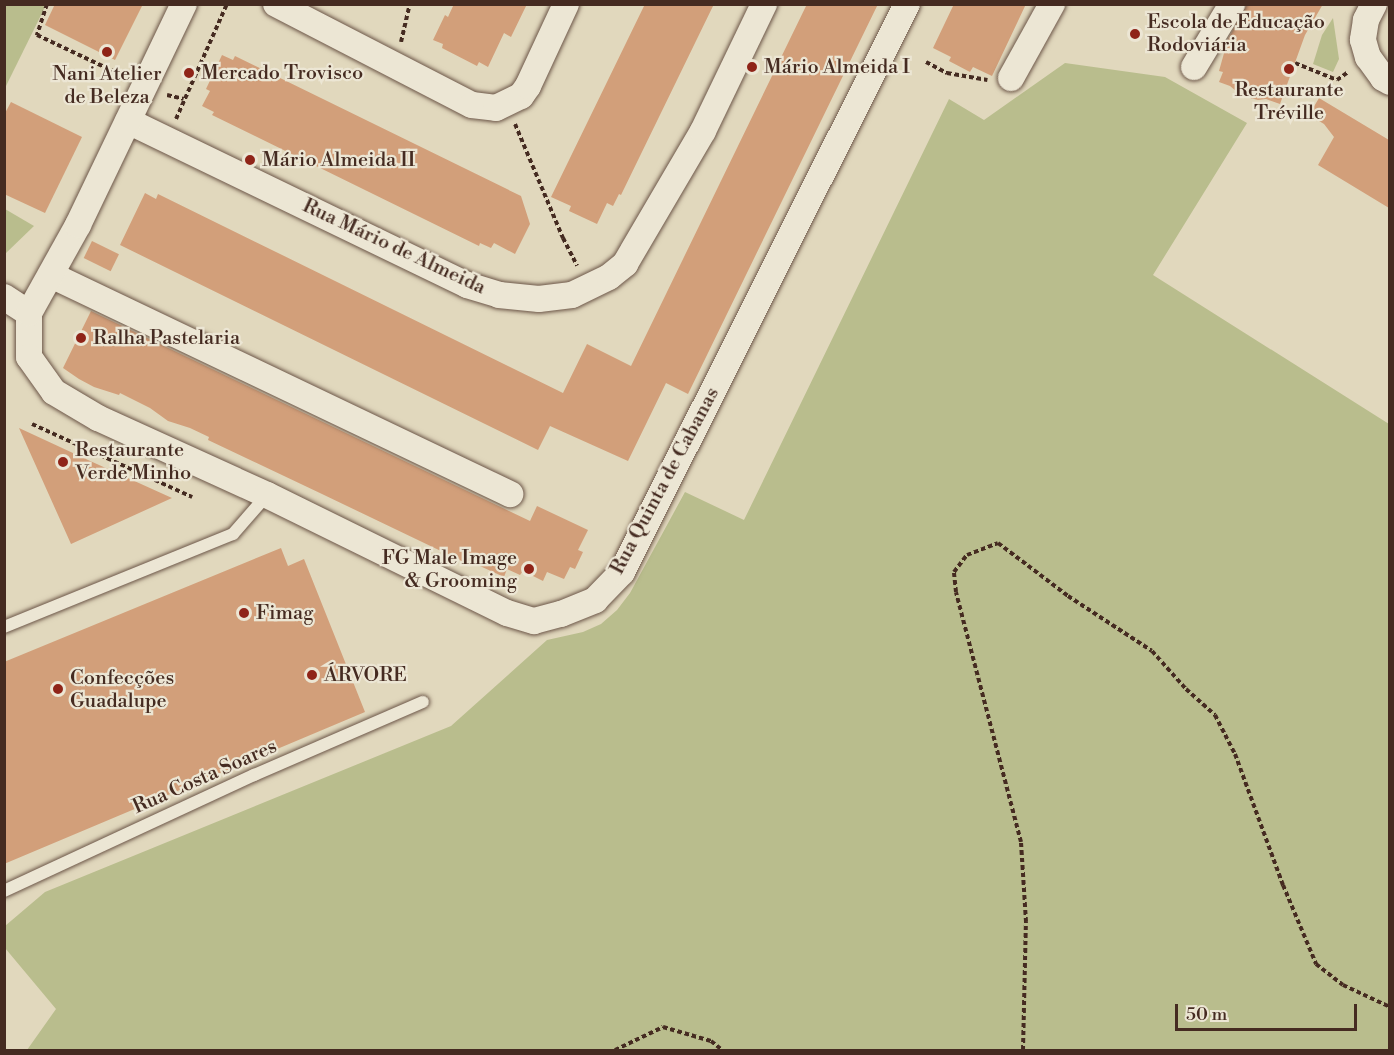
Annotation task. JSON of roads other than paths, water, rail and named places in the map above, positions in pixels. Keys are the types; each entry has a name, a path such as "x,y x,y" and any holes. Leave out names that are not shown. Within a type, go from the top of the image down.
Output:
{"street":[{"path":"4,297 29,313 78,225 184,4"},
{"path":"276,4 472,105 496,108 520,96 528,86 566,4"},
{"name":"Rua Mário de Almeida","path":"128,121 467,285 499,295 539,299 572,295 609,277 625,264 703,131 764,4"},
{"name":"Rua Quinta de Cabanas","path":"29,313 29,357 54,392 98,418 267,495 507,613 534,621 561,614 595,600 622,572 906,4"},
{"path":"1001,79 1052,4"},
{"path":"1194,67 1232,4"},
{"path":"1374,4 1365,20 1363,40 1368,57 1383,78 1389,82"},
{"path":"51,275 510,494"}],"lane":[{"path":"4,627 233,534 267,495"},
{"name":"Rua Costa Soares","path":"4,891 254,775 423,702"}],"place":[{"name":"Escola de Educação Rodoviária","path":"1135,34"},
{"name":"Nani Atelier de Beleza","path":"107,52"},
{"name":"Mário Almeida I","path":"752,67"},
{"name":"Restaurante Tréville","path":"1289,69"},
{"name":"Mercado Trovisco","path":"189,73"},
{"name":"Mário Almeida II","path":"250,160"},
{"name":"Ralha Pastelaria","path":"81,338"},
{"name":"Restaurante Verde Minho","path":"63,462"},
{"name":"FG Male Image & Grooming","path":"529,569"},
{"name":"Fimag","path":"244,613"},
{"name":"ÁRVORE","path":"312,675"},
{"name":"Confecções Guadalupe","path":"58,689"}]}
